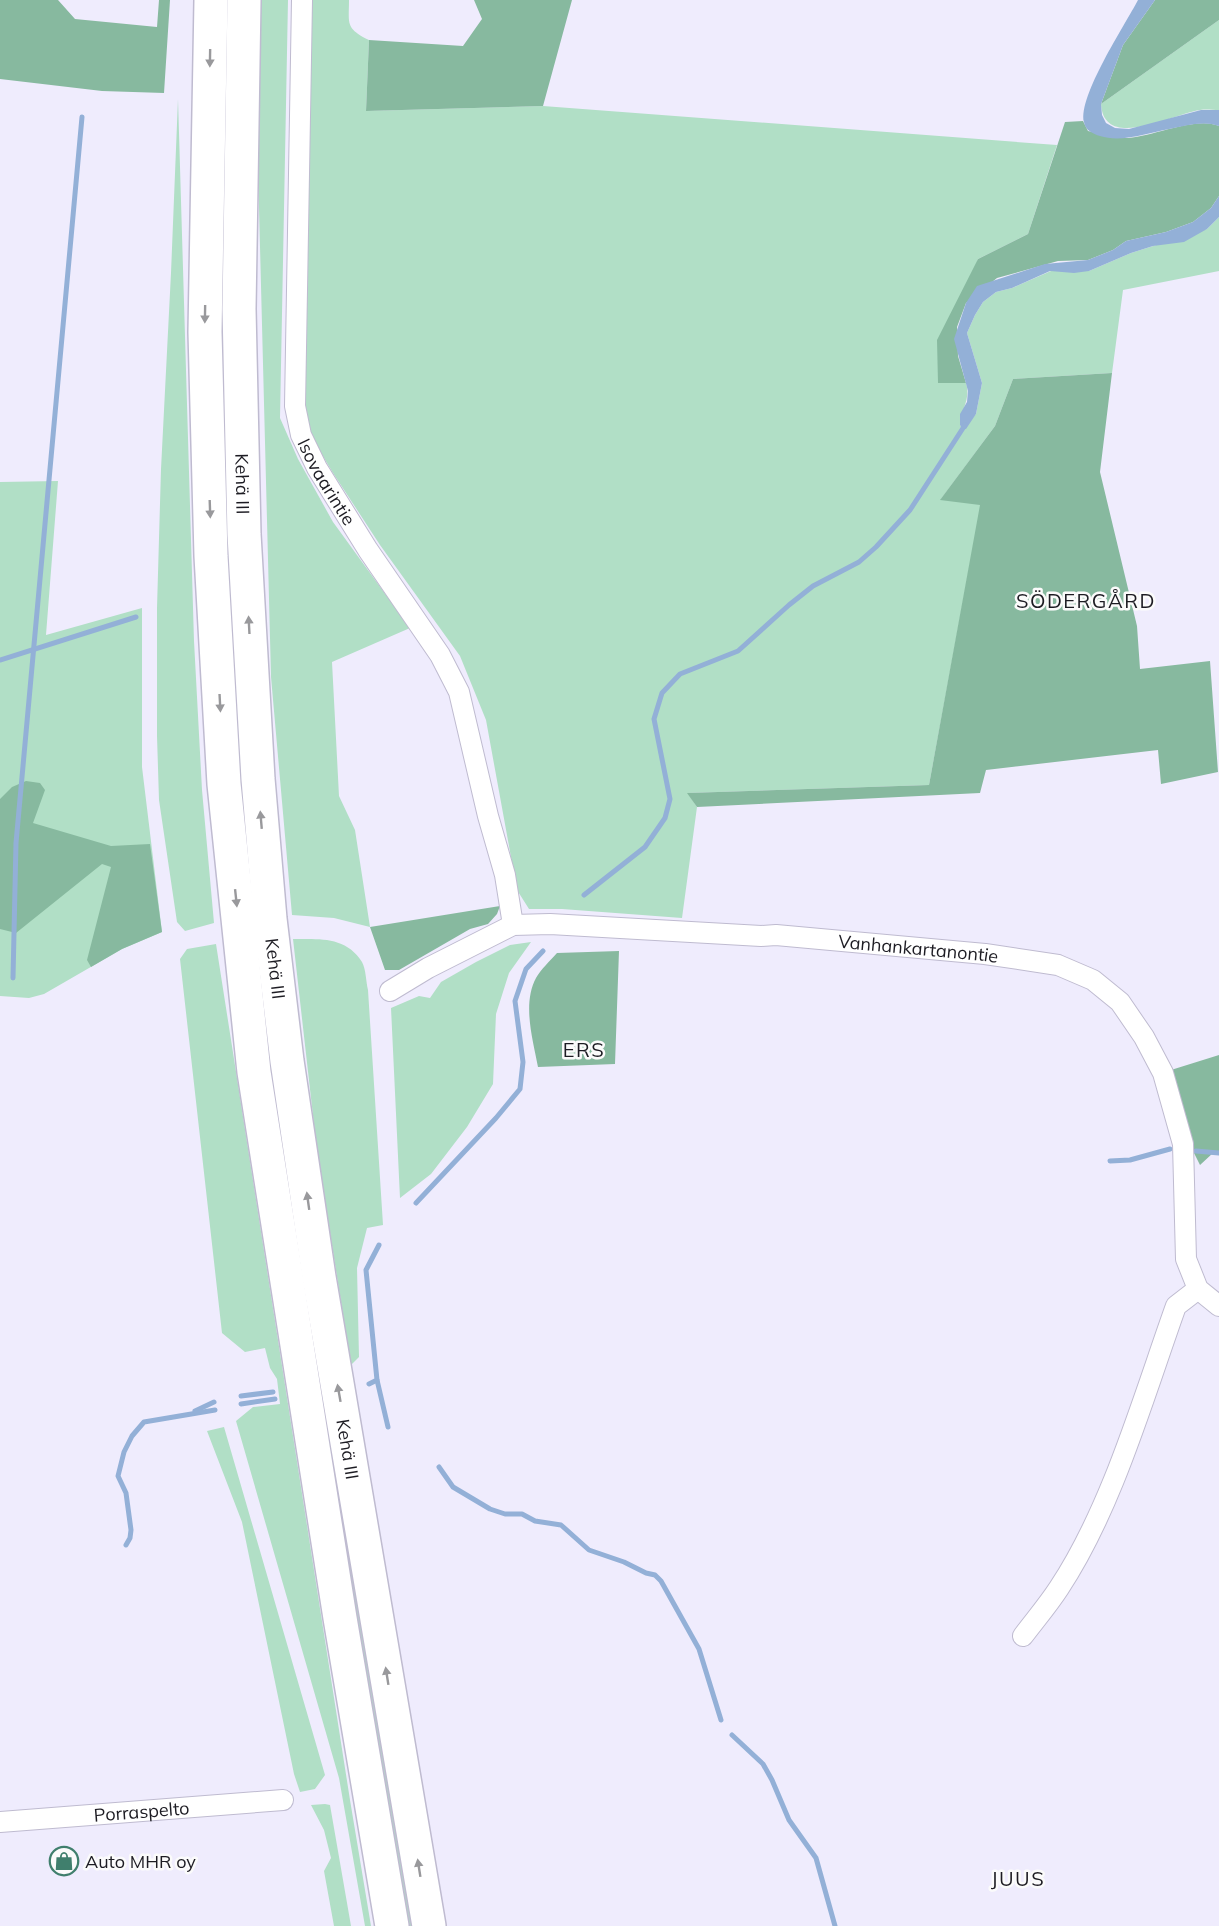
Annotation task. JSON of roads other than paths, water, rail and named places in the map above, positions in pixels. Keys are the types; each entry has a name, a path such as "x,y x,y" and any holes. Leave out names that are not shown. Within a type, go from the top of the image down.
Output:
{"highway":[{"name":"Kehä III","path":"211,0 205,332 211,556 224,784 254,1072 340,1618 392,1926"},
{"name":"Kehä III","path":"244,0 239,309 244,534 258,779 270,919 287,1061 319,1277 429,1926"}],"street":[{"name":"Isovaarintie","path":"302,0 295,406 301,435 317,468 368,550 440,655 459,692 504,875 513,925"},
{"name":"Vanhankartanontie","path":"390,991 428,968 513,925 550,924 776,935 985,954 1058,965 1093,980 1120,1002 1144,1037 1163,1073 1183,1144 1186,1259 1198,1289 1219,1306"},
{"path":"1023,1636 1059,1588 1098,1516 1118,1468 1176,1306 1198,1289"},
{"name":"Porraspelto","path":"0,1822 283,1800"}],"water":[{"path":"1138,0 1155,0 1123,45 1101,104 1102,115 1106,123 1115,128 1129,129 1201,110 1219,110 1219,126 1194,124 1134,137 1117,138 1097,135 1086,127 1084,110 1088,95"},
{"path":"1219,196 1219,217 1207,229 1184,242 1153,246 1089,271 1074,273 1050,271 1012,288 996,292 983,302 967,333 982,383 976,414 966,429 962,429 960,414 967,402 968,391 954,339 966,303 977,286 1045,264 1088,260 1113,250 1126,241 1166,232 1193,222 1211,208"}],"waterway":[{"path":"13,978 16,843 82,117"},
{"path":"584,895 645,847 665,818 670,799 654,719 662,693 680,674 738,651 813,586 859,562 876,547 910,510 965,425"},
{"path":"0,660 136,617"},
{"path":"416,1203 496,1118 520,1089 523,1062 515,1001 526,969 543,951"},
{"path":"1110,1161 1130,1160 1170,1149"},
{"path":"1196,1151 1219,1153"},
{"path":"369,1384 377,1380 366,1270 379,1245"},
{"path":"377,1380 388,1427"},
{"path":"241,1396 273,1392"},
{"path":"241,1404 275,1399"},
{"path":"195,1411 214,1402"},
{"path":"126,1545 131,1530 126,1493 118,1476 124,1452 132,1436 144,1422 215,1410"},
{"path":"439,1467 453,1487 490,1509 505,1514 522,1514 535,1521 561,1525 589,1550 655,1575 661,1581 699,1649 721,1720"},
{"path":"732,1735 763,1764 789,1820 816,1858 835,1926"}],"place":[{"name":"Auto MHR oy","path":"64,1861"}],"district":[{"name":"SÖDERGÅRD","path":"1086,600"},
{"name":"ERS","path":"584,1049"},
{"name":"JUUS","path":"1018,1878"}]}
